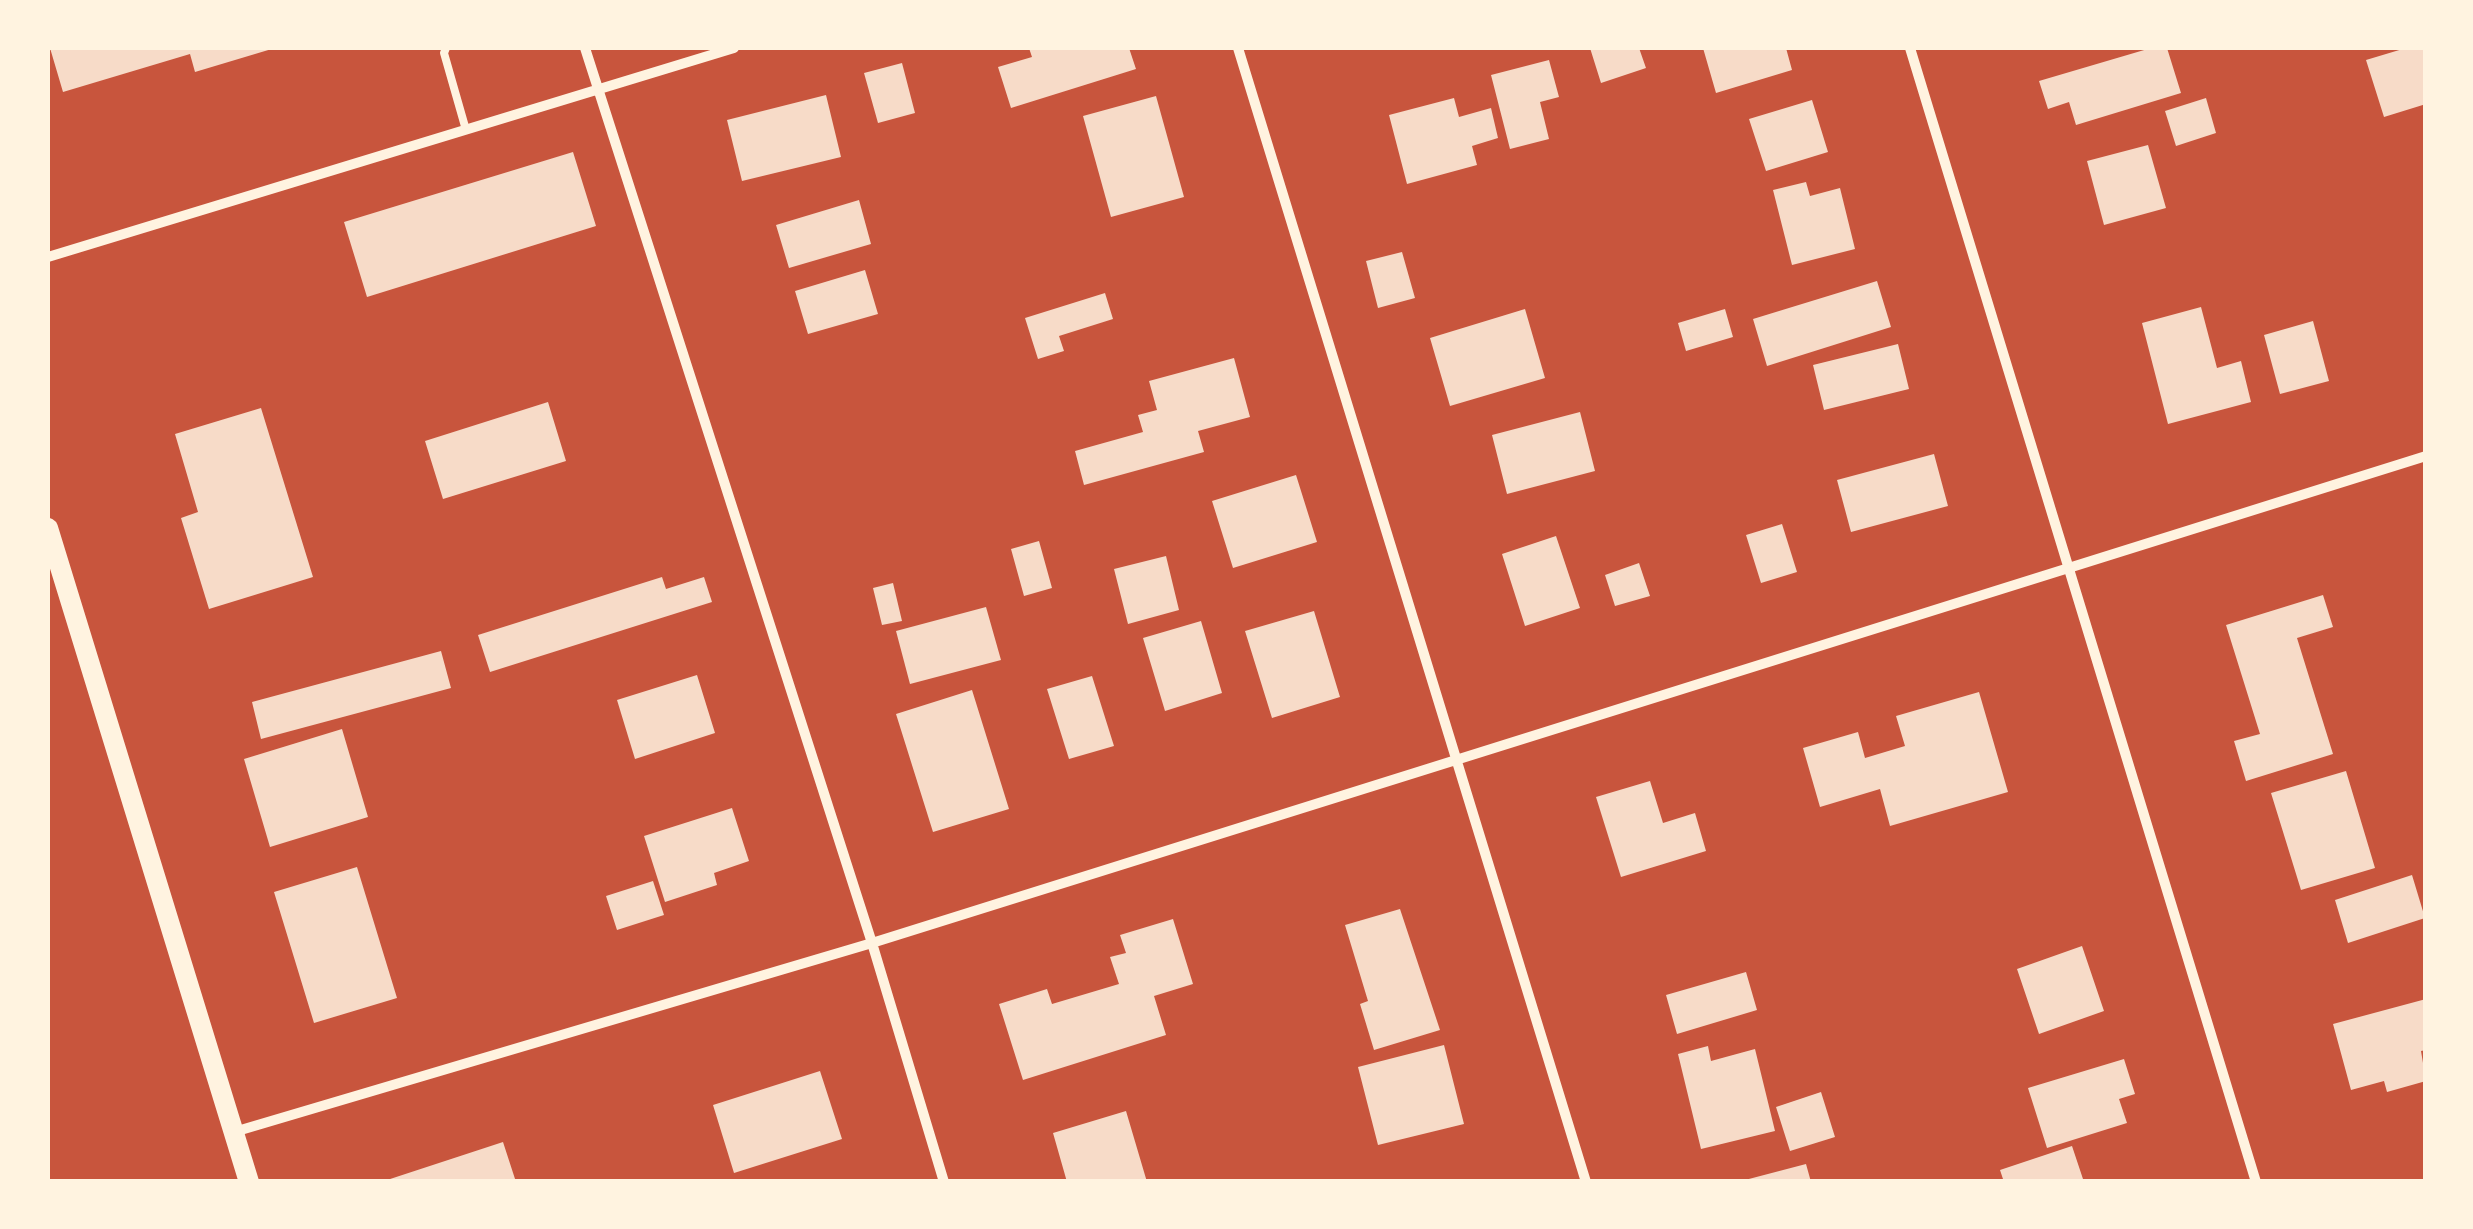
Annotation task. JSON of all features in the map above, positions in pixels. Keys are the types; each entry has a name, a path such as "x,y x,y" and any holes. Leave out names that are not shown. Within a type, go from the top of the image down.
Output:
{"main road":[{"path":"48,528 249,1182"}],"street":[{"path":"584,48 872,943 944,1182"},
{"path":"48,257 734,48"},
{"path":"1238,48 1586,1182"},
{"path":"1910,48 2256,1182"},
{"path":"234,1132 872,943 2426,456"}],"lane":[{"path":"446,48 444,53 466,130"}],"building":[{"path":"50,48 275,48 195,72 190,54 63,92"},
{"path":"1029,48 1129,48 1136,69 1011,108 998,67 1032,57"},
{"path":"1590,48 1639,48 1646,68 1601,83"},
{"path":"1703,48 1786,48 1792,70 1716,93"},
{"path":"2151,48 2167,48 2181,93 2076,125 2069,102 2048,109 2039,81"},
{"path":"2406,48 2426,48 2426,104 2384,117 2366,60"},
{"path":"1549,60 1559,97 1540,102 1549,139 1510,149 1491,75"},
{"path":"902,63 915,113 878,123 864,73"},
{"path":"826,95 841,157 742,181 727,120"},
{"path":"1156,96 1184,197 1111,217 1083,116"},
{"path":"1454,98 1459,117 1491,108 1498,138 1472,146 1477,165 1407,184 1389,115"},
{"path":"2206,98 2216,133 2176,146 2165,111"},
{"path":"1812,100 1828,152 1766,171 1749,119"},
{"path":"2148,145 2166,208 2104,225 2087,161"},
{"path":"573,152 596,226 367,297 344,222"},
{"path":"1806,182 1810,196 1840,188 1855,249 1792,265 1773,190"},
{"path":"859,200 871,244 789,268 776,225"},
{"path":"1402,252 1415,298 1378,308 1366,261"},
{"path":"865,270 878,314 808,334 795,291"},
{"path":"1877,281 1891,327 1767,366 1753,319"},
{"path":"1105,293 1113,319 1059,336 1064,351 1038,359 1025,318"},
{"path":"2201,307 2217,368 2241,361 2251,402 2168,424 2142,323"},
{"path":"1525,309 1545,378 1450,406 1430,338"},
{"path":"1725,309 1733,337 1686,351 1678,323"},
{"path":"2313,321 2329,381 2280,394 2264,335"},
{"path":"1898,344 1909,389 1824,410 1813,365"},
{"path":"1234,358 1250,417 1198,431 1204,452 1084,485 1075,451 1143,432 1138,415 1157,410 1149,381"},
{"path":"548,402 566,461 443,499 425,441"},
{"path":"261,408 313,577 209,609 181,518 198,512 175,434"},
{"path":"1580,412 1595,471 1507,494 1492,435"},
{"path":"1934,454 1948,506 1851,532 1837,480"},
{"path":"1296,475 1317,542 1233,568 1212,501"},
{"path":"1782,524 1797,572 1761,583 1746,535"},
{"path":"1556,536 1580,608 1525,626 1502,554"},
{"path":"1039,541 1052,588 1024,596 1011,549"},
{"path":"1166,556 1179,610 1128,624 1114,569"},
{"path":"1639,563 1650,596 1615,606 1605,575"},
{"path":"662,577 666,589 704,577 712,602 490,672 478,635"},
{"path":"893,583 902,621 882,625 873,588"},
{"path":"2323,595 2333,627 2297,638 2333,754 2246,781 2234,741 2260,734 2226,625"},
{"path":"986,607 1001,660 910,684 896,631"},
{"path":"1314,611 1340,697 1272,718 1245,631"},
{"path":"1201,621 1222,693 1165,711 1143,638"},
{"path":"441,651 451,688 261,739 252,702"},
{"path":"697,675 715,733 635,759 617,700"},
{"path":"1092,676 1114,746 1069,759 1047,689"},
{"path":"972,690 1009,809 933,832 896,714"},
{"path":"1979,692 2008,792 1890,826 1880,789 1820,807 1803,748 1858,732 1865,758 1905,746 1896,716"},
{"path":"342,729 368,817 270,847 244,759"},
{"path":"2346,771 2375,868 2301,890 2271,793"},
{"path":"1650,781 1663,823 1695,813 1706,851 1621,877 1596,797"},
{"path":"732,808 749,861 714,873 717,885 665,902 644,836"},
{"path":"357,867 397,998 314,1023 274,892"},
{"path":"2412,875 2425,918 2348,943 2335,900"},
{"path":"653,881 664,915 617,930 606,896"},
{"path":"1400,909 1440,1030 1374,1050 1360,1004 1368,1001 1345,925"},
{"path":"1173,919 1193,984 1154,996 1166,1035 1023,1080 999,1004 1047,989 1052,1004 1119,984 1110,957 1126,953 1120,935"},
{"path":"2082,946 2104,1011 2039,1034 2017,969"},
{"path":"1746,972 1757,1010 1677,1034 1666,995"},
{"path":"2426,999 2426,1050 2421,1051 2426,1081 2387,1092 2384,1081 2351,1090 2333,1024"},
{"path":"1444,1045 1464,1124 1378,1145 1358,1067"},
{"path":"1708,1046 1711,1061 1755,1049 1775,1131 1701,1149 1678,1054"},
{"path":"2124,1059 2135,1094 2119,1099 2127,1123 2047,1148 2028,1088"},
{"path":"820,1071 842,1139 734,1173 713,1105"},
{"path":"1821,1092 1835,1137 1790,1151 1776,1107"},
{"path":"1126,1111 1147,1182 1067,1182 1053,1133"},
{"path":"503,1142 516,1182 384,1181"},
{"path":"2072,1146 2084,1182 2004,1182 2000,1170"},
{"path":"1806,1164 1811,1182 1745,1180"}]}
